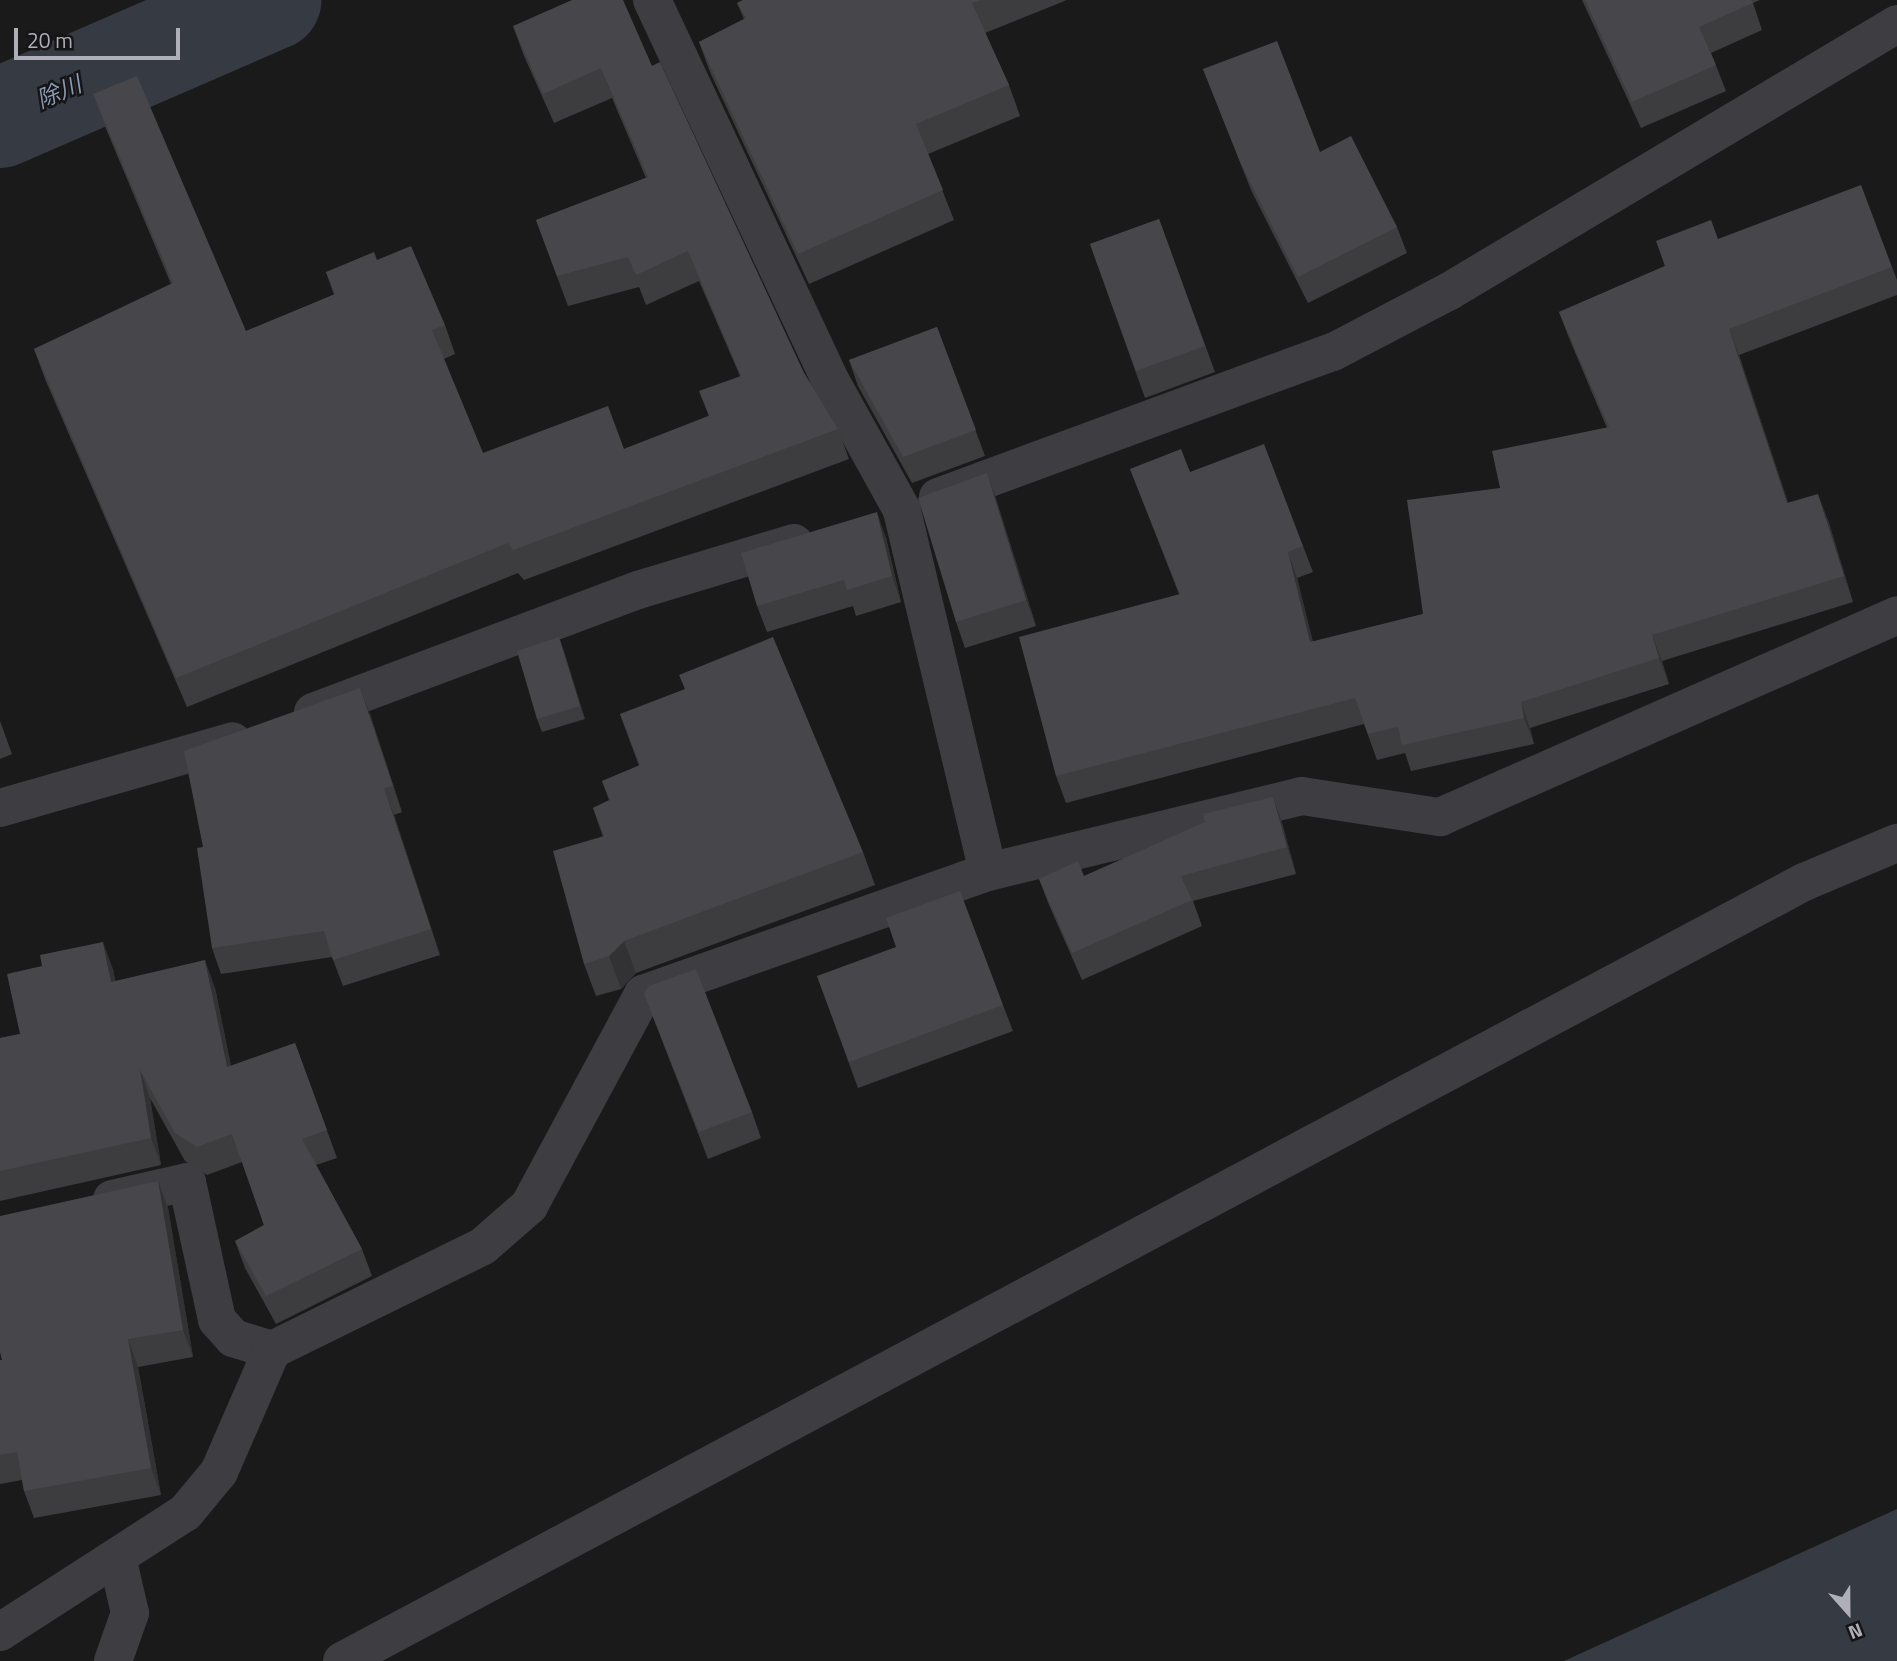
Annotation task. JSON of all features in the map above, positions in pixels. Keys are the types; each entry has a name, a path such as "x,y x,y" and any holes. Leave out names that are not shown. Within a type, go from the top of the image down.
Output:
{"street":[{"path":"652,0 831,382 902,510 988,872"},
{"path":"0,808 272,727 638,590 902,510 1333,352 1448,292 1897,24"},
{"path":"0,1632 184,1513 219,1472 272,1350 483,1246 529,1206 643,994 988,872 1301,796 1440,817 1897,615"},
{"path":"342,1661 1804,882 1897,843"},
{"path":"80,1205 187,1182 217,1321 233,1338 272,1350"},
{"path":"113,1661 130,1613 117,1557"}],"shaded area":[{"path":"1897,1509 1897,1661 1564,1661"}],"building":[{"path":"572,0 623,0 652,66 660,62 804,373 838,429 513,550 508,543 176,678 34,349 173,283 93,94 137,76 246,331 335,294 326,272 374,252 377,260 411,246 445,325 432,330 483,453 608,406 624,449 709,416 699,391 741,376 688,251 636,275 628,257 557,276 536,220 648,177 601,68 543,94 513,26"},
{"path":"743,0 981,0 972,3 1009,85 916,124 943,190 798,254 699,42 746,18 737,3"},
{"path":"1585,0 1751,0 1753,3 1699,27 1716,65 1632,102"},
{"path":"1277,41 1320,152 1351,136 1397,227 1298,277 1241,164 1203,69"},
{"path":"1861,185 1892,267 1729,329 1787,503 1818,494 1844,576 1652,635 1659,658 1521,702 1524,718 1402,745 1398,727 1368,734 1355,698 1056,776 1019,637 1180,594 1130,469 1181,449 1190,472 1264,444 1303,546 1288,552 1310,642 1423,614 1407,500 1500,488 1492,451 1609,427 1559,312 1665,266 1656,241 1711,220 1718,239"},
{"path":"1159,219 1205,346 1136,371 1090,244"},
{"path":"937,327 976,430 903,457 849,360"},
{"path":"987,473 1026,600 956,622 918,498"},
{"path":"877,512 892,576 847,590 844,580 757,606 741,553"},
{"path":"559,637 580,706 537,719 517,651"},
{"path":"773,637 863,852 624,941 609,956 584,964 553,851 604,836 593,808 610,800 602,781 640,765 620,714 685,689 679,675"},
{"path":"360,688 393,786 384,788 431,929 333,960 324,931 212,948 197,848 203,847 184,751"},
{"path":"1273,797 1287,847 1181,876 1192,900 1072,953 1039,879 1078,861 1084,876 1205,822 1203,814"},
{"path":"960,891 1003,1005 849,1062 817,976 896,947 886,918"},
{"path":"103,942 111,982 205,960 227,1067 295,1043 327,1130 302,1139 362,1249 266,1296 235,1241 264,1225 232,1134 197,1147 175,1133 140,1070 151,1138 0,1171 0,1038 20,1034 7,974 42,966 40,955"},
{"path":"696,969 752,1112 699,1132 644,994 649,986"},
{"path":"158,1181 183,1330 128,1339 151,1468 24,1491 17,1452 0,1455 0,1216"}],"waterway":[{"name":"除川","path":"0,118 272,0"}]}
